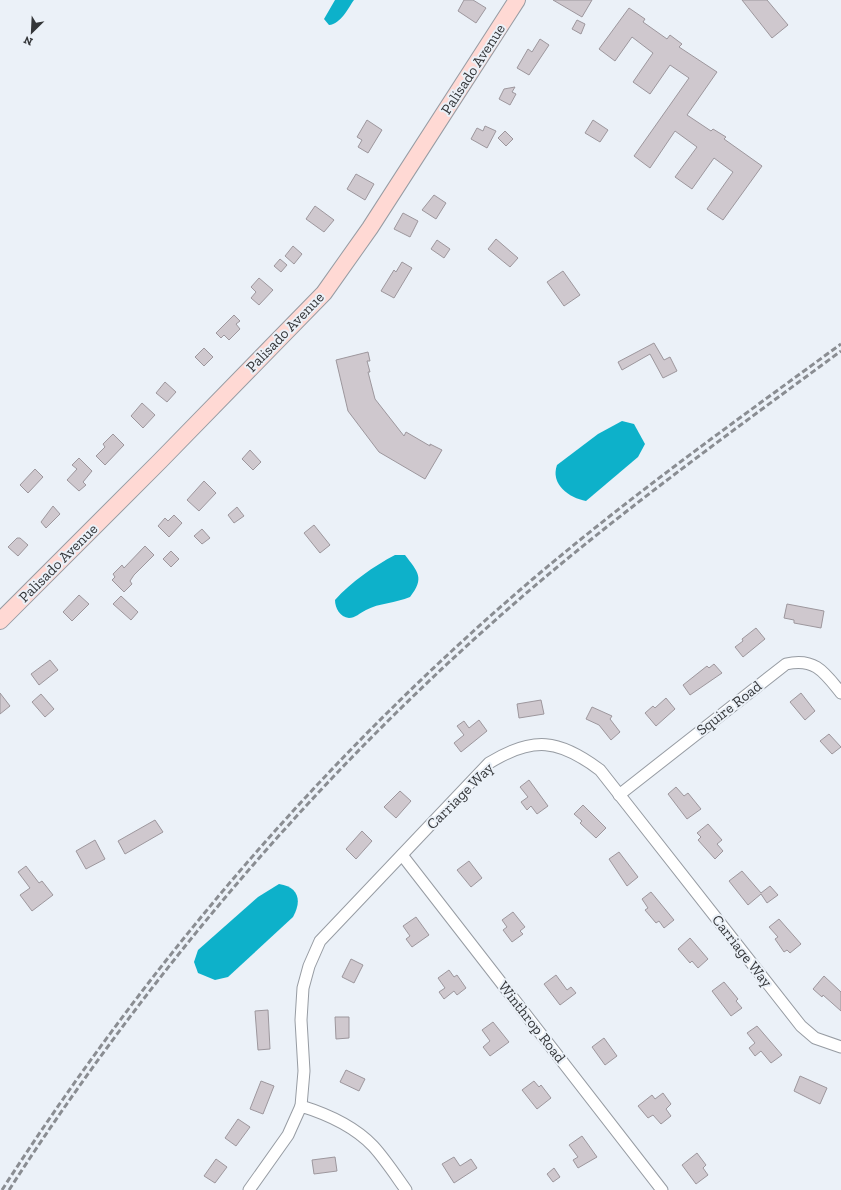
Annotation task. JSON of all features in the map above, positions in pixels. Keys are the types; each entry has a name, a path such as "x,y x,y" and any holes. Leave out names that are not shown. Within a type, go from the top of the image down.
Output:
{"main road":[{"name":"Palisado Avenue","path":"0,621 193,428 310,308 334,280 420,152 517,0"}],"street":[{"name":"Squire Road","path":"619,795 786,664 802,662 818,667 841,693"},
{"name":"Carriage Way","path":"249,1190 288,1135 301,1106 304,1071 301,1020 303,988 309,966 320,941 489,763 507,752 521,747 535,744 565,748 585,758 600,770 801,1026 814,1038 841,1047"},
{"name":"Winthrop Road","path":"402,855 662,1190"},
{"path":"301,1106 323,1112 362,1136 373,1146 406,1190"}],"water":[{"path":"335,0 354,0 341,19 329,25 324,19"},
{"path":"622,421 634,424 645,444 638,457 586,501 573,497 562,489 556,478 557,465 598,434"},
{"path":"395,555 405,555 418,575 417,585 410,597 399,601 382,604 351,618 343,616 337,609 335,600 363,575"},
{"path":"279,884 291,888 297,896 297,906 293,917 228,977 215,980 198,973 194,962 198,950 258,897"}],"building":[{"path":"464,0 473,0 486,8 476,23 458,11"},
{"path":"553,0 592,0 582,17"},
{"path":"742,0 767,0 788,25 772,38"},
{"path":"629,8 645,19 643,22 667,39 670,35 682,44 679,47 717,72 687,115 711,131 713,129 726,137 724,139 762,166 723,220 707,209 733,172 714,158 692,189 675,177 697,147 675,131 650,168 634,156 689,78 670,65 650,94 633,82 653,53 632,37 615,61 599,49"},
{"path":"577,20 585,24 581,34 572,29"},
{"path":"540,39 549,45 529,75 517,68 528,49 532,52"},
{"path":"515,87 512,92 516,94 510,105 499,99 504,89"},
{"path":"367,120 382,130 368,153 358,147 362,140 357,137"},
{"path":"593,120 608,130 600,142 585,133"},
{"path":"485,126 496,131 487,148 471,139 477,128 483,131"},
{"path":"505,131 513,139 506,146 498,138"},
{"path":"356,174 374,184 365,200 347,189"},
{"path":"434,195 446,203 436,219 422,210"},
{"path":"315,206 334,220 324,232 306,219"},
{"path":"403,213 418,221 410,237 394,229"},
{"path":"496,239 518,258 510,267 488,249"},
{"path":"437,240 450,249 444,258 431,249"},
{"path":"293,246 302,254 294,264 285,256"},
{"path":"280,259 287,265 281,272 274,266"},
{"path":"402,262 412,268 394,298 381,291 394,270 396,272"},
{"path":"563,271 580,295 564,306 547,282"},
{"path":"259,278 273,290 259,305 251,298 256,292 251,287"},
{"path":"234,315 240,321 236,324 240,329 229,340 224,335 221,338 216,333"},
{"path":"654,343 664,360 670,357 677,371 663,378 650,354 622,370 618,362"},
{"path":"204,348 213,357 204,366 195,357"},
{"path":"368,352 370,361 367,361 370,372 368,372 375,399 404,436 406,432 430,446 430,444 442,450 425,479 379,452 348,411 336,360"},
{"path":"165,382 176,392 167,402 156,393"},
{"path":"142,403 155,415 143,428 131,416"},
{"path":"113,434 124,445 105,465 96,456 105,447 103,444"},
{"path":"250,450 261,462 253,470 242,459"},
{"path":"79,458 92,471 83,482 86,485 79,491 67,480 77,469 72,465"},
{"path":"35,469 43,477 28,493 20,485"},
{"path":"204,481 216,493 199,511 187,500"},
{"path":"53,506 60,514 46,528 41,522"},
{"path":"237,507 244,516 234,523 228,515"},
{"path":"174,515 182,523 169,537 158,526 165,518 168,521"},
{"path":"314,525 330,545 320,553 304,533"},
{"path":"202,529 210,538 202,544 194,536"},
{"path":"17,538 20,538 28,545 18,556 8,547"},
{"path":"145,546 154,555 134,575 130,581 132,584 124,592 112,580 115,577 113,574 122,565 124,568"},
{"path":"171,551 179,559 171,567 163,559"},
{"path":"79,595 89,604 72,621 63,612"},
{"path":"121,596 138,612 131,620 113,604"},
{"path":"787,604 824,611 821,628 794,623 794,620 784,618"},
{"path":"756,628 765,639 743,657 735,647 743,641 742,639"},
{"path":"50,660 58,670 39,685 31,674"},
{"path":"714,664 722,673 690,695 683,685 707,666 709,668"},
{"path":"0,693 10,706 0,714"},
{"path":"801,693 815,711 805,720 790,702"},
{"path":"41,694 54,709 45,717 32,702"},
{"path":"666,698 675,709 656,726 645,713 653,706 655,708"},
{"path":"541,700 544,714 519,718 517,704"},
{"path":"592,707 612,716 610,719 620,732 611,740 599,725 586,719"},
{"path":"479,720 487,731 461,752 454,743 464,735 457,726 464,721 469,728"},
{"path":"829,734 841,747 832,754 820,741"},
{"path":"529,780 548,806 537,814 531,806 527,810 521,802 528,797 520,787"},
{"path":"676,787 684,796 688,793 701,809 687,819 668,794"},
{"path":"400,791 411,801 396,818 384,807"},
{"path":"583,805 606,828 596,838 580,823 582,821 574,814"},
{"path":"155,820 163,832 125,854 118,841"},
{"path":"708,824 722,840 717,844 723,851 715,859 698,840 701,837 697,833"},
{"path":"362,831 372,841 356,859 346,849"},
{"path":"95,840 105,859 86,869 76,851"},
{"path":"619,852 638,877 627,886 609,859"},
{"path":"469,861 482,878 471,887 457,870"},
{"path":"26,866 39,883 42,881 53,895 32,911 20,895 30,888 18,872"},
{"path":"742,871 761,893 770,886 778,895 767,903 761,894 748,905 729,881"},
{"path":"651,892 674,920 664,928 659,921 656,923 645,910 648,908 642,899"},
{"path":"513,912 525,927 520,931 523,934 512,942 503,930 507,927 502,920"},
{"path":"416,917 429,935 412,947 406,939 410,936 403,926"},
{"path":"779,919 801,944 790,953 787,950 784,952 775,939 778,937 769,927"},
{"path":"690,938 708,959 698,968 692,961 690,963 678,949"},
{"path":"351,959 363,965 354,983 342,977"},
{"path":"449,970 454,977 457,975 466,988 457,995 454,991 444,999 439,992 445,988 438,978"},
{"path":"556,975 567,990 571,987 576,993 560,1005 544,984"},
{"path":"824,976 841,992 841,1011 823,995 822,997 813,989"},
{"path":"724,982 738,999 736,1001 742,1008 731,1016 712,991"},
{"path":"268,1010 270,1049 258,1050 255,1011"},
{"path":"335,1017 349,1017 349,1038 336,1039"},
{"path":"493,1022 509,1042 490,1056 483,1047 490,1041 482,1030"},
{"path":"757,1026 782,1055 771,1063 761,1051 755,1056 749,1048 755,1043 747,1033"},
{"path":"604,1038 617,1056 605,1065 592,1047"},
{"path":"346,1070 365,1079 359,1091 340,1082"},
{"path":"800,1076 827,1088 820,1104 794,1091"},
{"path":"261,1081 274,1086 263,1114 250,1109"},
{"path":"534,1081 539,1087 541,1085 551,1098 537,1109 522,1090"},
{"path":"663,1093 671,1104 666,1109 671,1116 661,1124 653,1115 648,1118 638,1106 652,1095 655,1099"},
{"path":"238,1119 250,1127 236,1146 225,1138"},
{"path":"582,1136 597,1157 578,1168 573,1160 578,1157 569,1145"},
{"path":"697,1153 706,1165 703,1168 708,1175 696,1184 682,1165"},
{"path":"335,1157 337,1171 314,1174 312,1160"},
{"path":"454,1157 460,1166 471,1159 477,1168 454,1183 442,1164"},
{"path":"216,1159 227,1167 215,1183 204,1176"},
{"path":"554,1168 560,1177 553,1182 547,1174"}],"railway":[{"path":"2,1190 59,1105 118,1023 180,943 246,864 313,789 384,716 458,645 571,547 686,458 841,344"},
{"path":"9,1190 65,1106 124,1024 186,945 251,868 318,793 389,720 461,651 574,553 687,465 841,351"}]}
